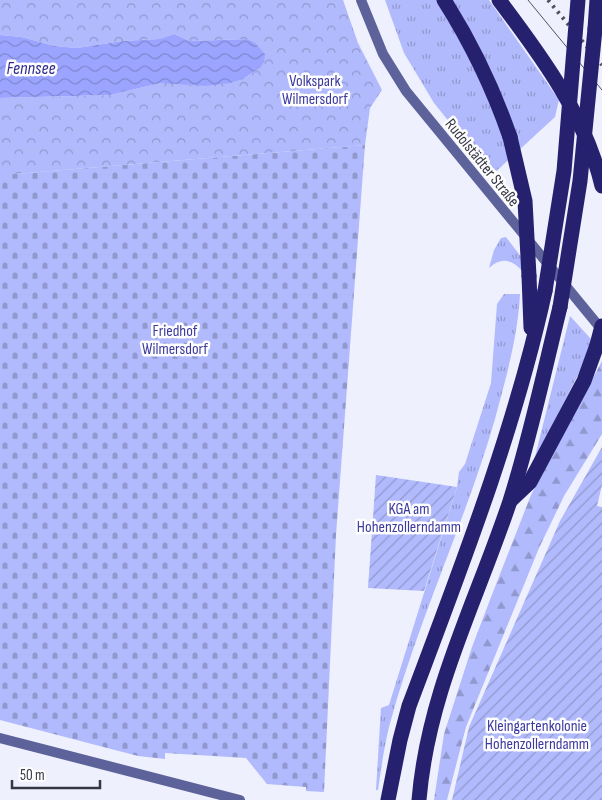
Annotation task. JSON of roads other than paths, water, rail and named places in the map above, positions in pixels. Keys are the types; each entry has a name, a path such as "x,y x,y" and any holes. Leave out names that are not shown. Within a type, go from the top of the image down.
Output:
{"highway":[{"path":"444,0 468,38 496,98 510,137 525,201 532,350"},
{"path":"499,0 527,38 575,111 586,133 602,186"},
{"path":"388,800 409,706 499,456 532,350 545,290 564,171 578,0"},
{"path":"419,800 424,750 444,676 510,501 540,393 560,307 580,181 597,0"},
{"path":"510,501 530,482 584,381 602,328"}],"street":[{"name":"Rudolstädter Straße","path":"362,0 383,54 406,91 602,328"},
{"path":"0,738 240,800"}],"water":[{"name":"Fennsee","path":"174,34 190,41 247,39 254,42 265,54 264,62 260,68 243,79 230,83 205,86 161,83 110,95 0,98 0,35 22,37 54,46 77,48 123,41 159,39"}],"tram line":[{"path":"528,0 602,90"}],"railway":[{"path":"548,0 602,65"}],"park label":[{"name":"Volkspark Wilmersdorf","path":"315,89"},
{"name":"Friedhof Wilmersdorf","path":"175,339"},
{"name":"KGA am Hohenzollerndamm","path":"409,517"},
{"name":"Kleingartenkolonie Hohenzollerndamm","path":"537,734"}]}
